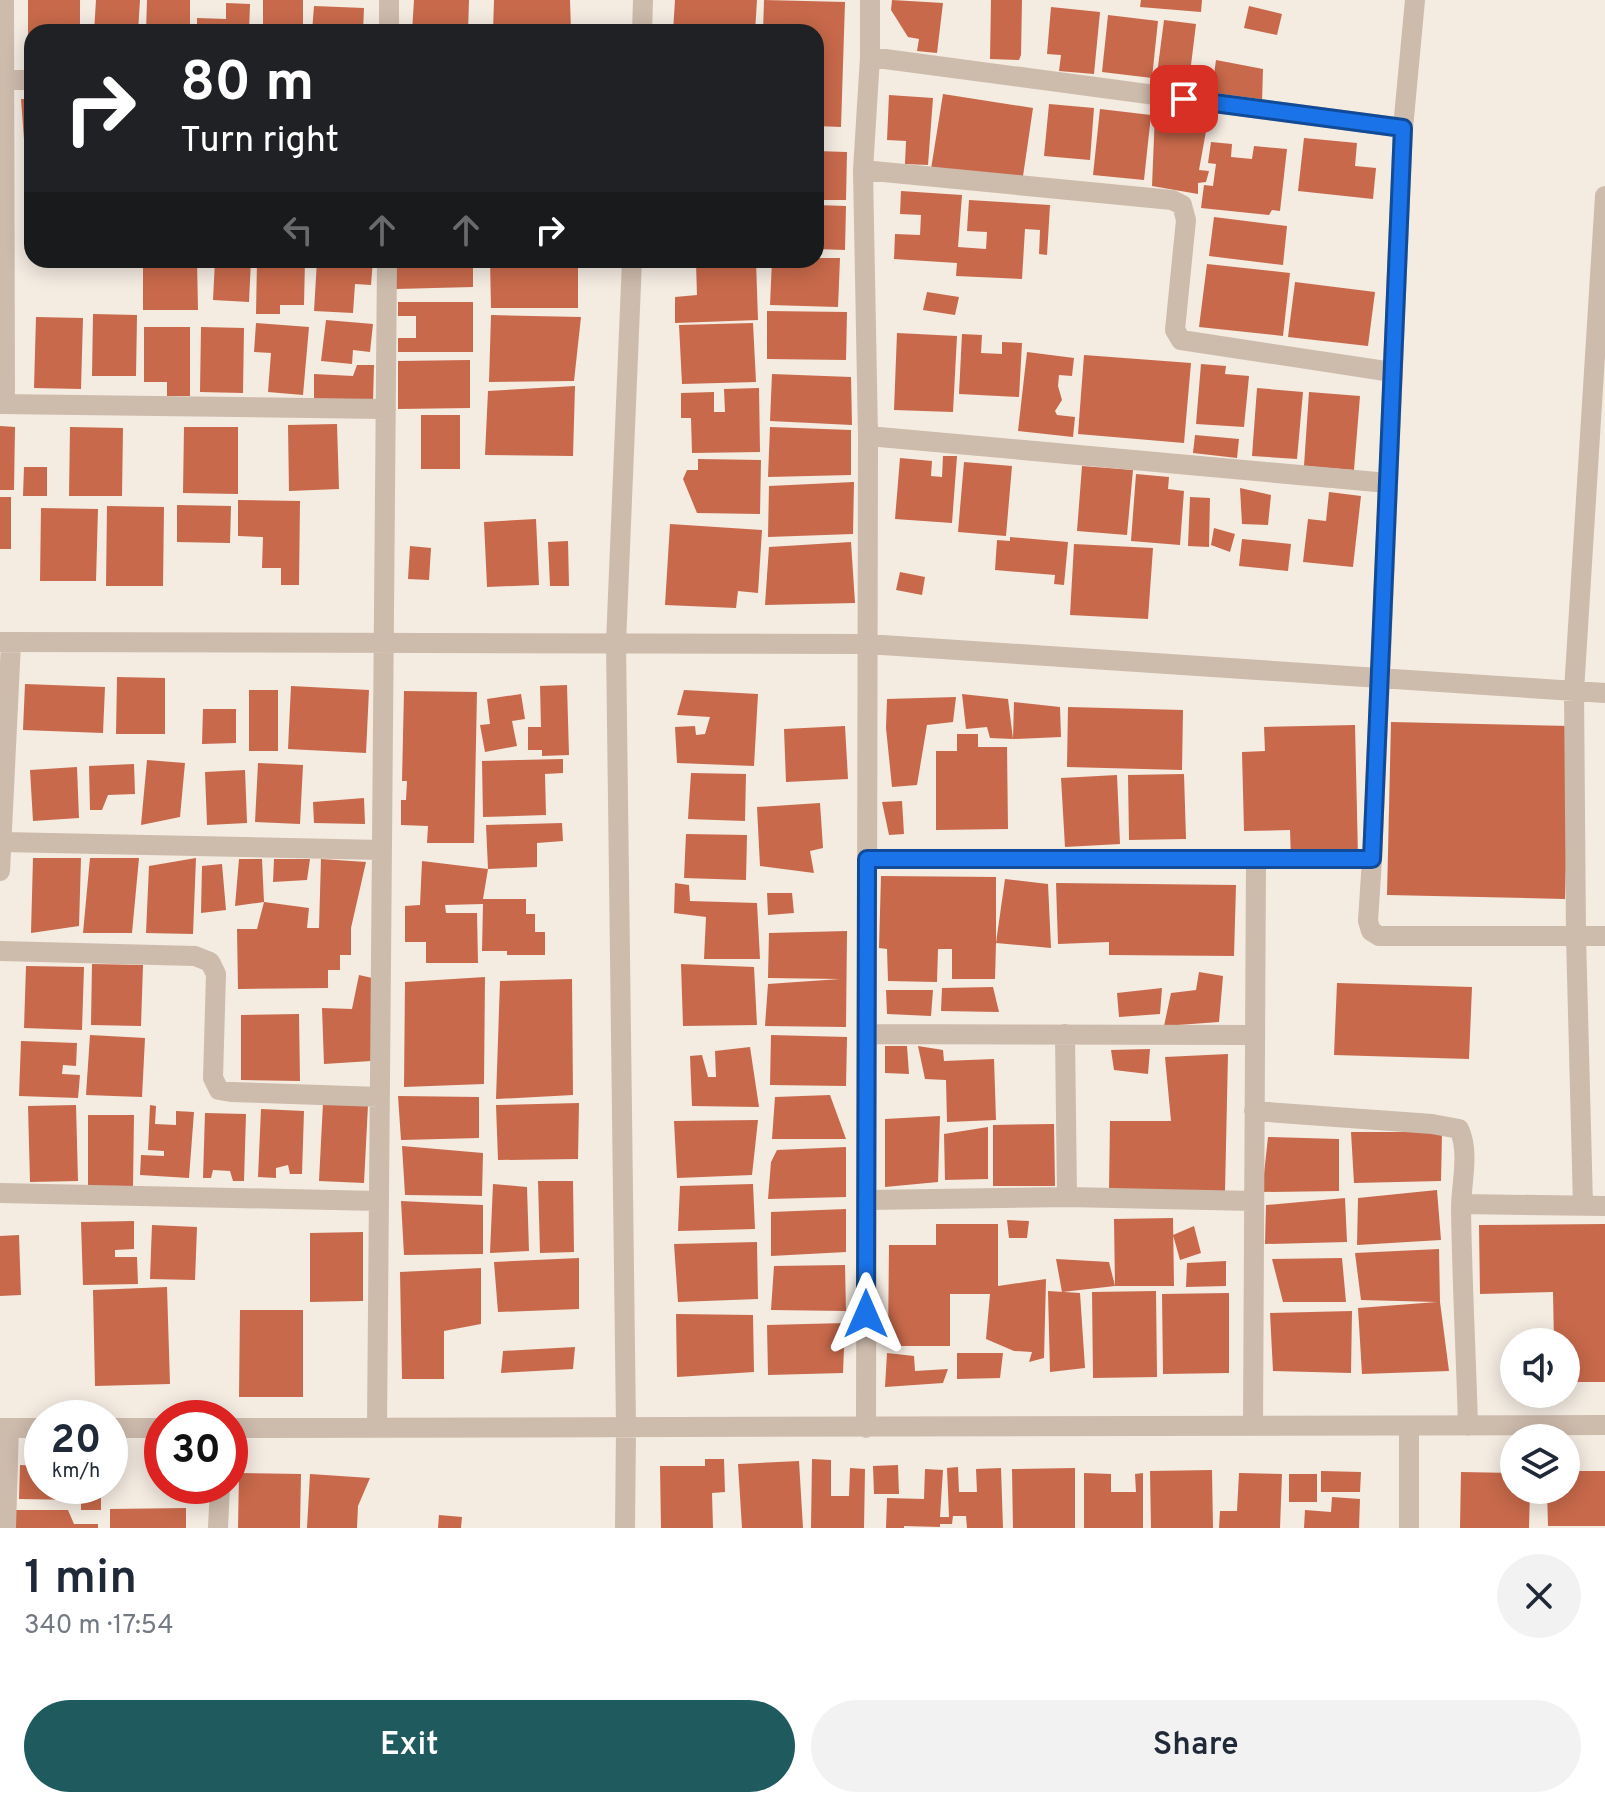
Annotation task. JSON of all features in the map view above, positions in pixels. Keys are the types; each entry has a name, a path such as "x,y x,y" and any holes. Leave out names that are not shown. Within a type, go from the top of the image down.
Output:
{"street":[{"path":"4,0 3,404 386,409"},
{"path":"389,0 389,24"},
{"path":"642,24 643,0"},
{"path":"866,1428 868,436 863,170 870,0"},
{"path":"1415,0 1403,128 1368,921 1371,931 1379,936 1605,936"},
{"path":"870,57 1403,128"},
{"path":"2,80 24,80"},
{"path":"863,170 1172,200 1182,205 1186,220 1175,330 1181,340 1392,372"},
{"path":"1583,1205 1574,691 1605,196"},
{"path":"377,1427 387,268"},
{"path":"625,1528 616,643 632,268"},
{"path":"868,436 1388,483"},
{"path":"0,871 5,642 867,644 1605,693"},
{"path":"2,842 382,850"},
{"path":"867,859 1372,859"},
{"path":"1253,1426 1256,859"},
{"path":"0,951 195,956 210,962 216,974 213,1078 219,1090 380,1097"},
{"path":"867,1034 1255,1035"},
{"path":"1065,1034 1067,1197"},
{"path":"1254,1111 1432,1124 1459,1129 1464,1147 1461,1204 1468,1426"},
{"path":"0,1193 379,1201"},
{"path":"866,1200 1067,1197 1254,1201"},
{"path":"1461,1204 1605,1206"},
{"path":"248,1428 1605,1425"},
{"path":"1409,1426 1409,1528"},
{"path":"5,1428 6,1528"},
{"path":"218,1528 219,1504"}],"building":[{"path":"28,0 80,0 80,24 28,24"},
{"path":"96,0 140,0 138,24 94,24"},
{"path":"147,0 190,0 190,24 146,24"},
{"path":"263,0 303,0 303,24 263,24"},
{"path":"414,0 469,0 468,24 412,24"},
{"path":"494,0 570,0 571,24 493,24"},
{"path":"675,0 757,0 756,24 674,24"},
{"path":"764,0 845,2 841,127 824,126 824,24 763,24"},
{"path":"892,0 943,3 937,53 917,51 919,39 908,37 891,10"},
{"path":"991,0 1022,0 1019,60 990,59"},
{"path":"1141,0 1202,0 1201,12 1140,7"},
{"path":"226,3 250,4 249,24 197,24 197,18 226,19"},
{"path":"314,6 364,8 363,24 313,24"},
{"path":"1249,6 1282,14 1277,35 1244,28"},
{"path":"1051,7 1100,12 1094,74 1059,71 1061,55 1047,54"},
{"path":"1108,15 1158,21 1152,78 1102,72"},
{"path":"1164,20 1196,24 1191,65 1210,67 1207,89 1156,82"},
{"path":"1216,60 1263,69 1262,103 1211,96"},
{"path":"943,94 1033,108 1022,183 931,169"},
{"path":"889,95 933,98 928,165 905,164 906,141 887,140"},
{"path":"21,99 24,99 24,140"},
{"path":"1049,104 1094,108 1090,160 1044,156"},
{"path":"1100,109 1151,115 1144,180 1093,175"},
{"path":"1155,113 1208,120 1199,170 1209,171 1206,182 1198,183 1198,194 1152,186"},
{"path":"1304,138 1357,143 1355,166 1376,168 1373,199 1298,191"},
{"path":"1211,142 1232,144 1231,157 1252,159 1254,146 1287,149 1280,211 1272,210 1269,215 1201,208 1204,185 1213,186 1216,164 1208,163"},
{"path":"824,151 847,152 846,200 824,200"},
{"path":"901,191 962,195 958,247 986,249 987,232 967,231 969,200 1050,205 1047,255 1039,254 1040,230 1025,229 1022,279 956,276 957,263 894,259 895,234 920,235 921,215 900,214"},
{"path":"824,205 846,206 845,250 824,249"},
{"path":"1214,217 1287,226 1283,265 1209,256"},
{"path":"824,258 840,258 838,307 770,305 772,268 824,268"},
{"path":"1207,264 1290,273 1283,336 1199,327"},
{"path":"143,268 197,268 198,310 143,310"},
{"path":"215,268 251,268 249,302 213,300"},
{"path":"257,268 305,268 304,305 280,305 280,314 256,314"},
{"path":"317,268 372,268 371,285 355,284 353,313 314,311"},
{"path":"395,268 473,268 473,287 395,289"},
{"path":"490,268 578,268 578,308 491,308"},
{"path":"696,268 756,268 758,320 675,323 675,297 697,295"},
{"path":"1295,282 1375,292 1368,346 1288,337"},
{"path":"927,292 959,297 955,315 923,310"},
{"path":"398,302 473,302 473,352 398,352 398,338 416,338 416,316 398,316"},
{"path":"767,311 847,312 846,360 767,359"},
{"path":"93,314 137,315 136,376 92,376"},
{"path":"491,315 581,317 574,381 489,382"},
{"path":"36,317 83,318 81,389 34,388"},
{"path":"326,320 373,324 370,352 353,350 352,364 321,361"},
{"path":"256,323 309,327 303,395 268,392 271,353 254,352"},
{"path":"753,323 756,382 682,384 679,325"},
{"path":"144,327 190,327 190,396 167,396 167,382 144,382"},
{"path":"201,327 244,328 243,393 200,392"},
{"path":"897,333 957,336 953,412 894,410"},
{"path":"962,334 982,335 981,353 1002,354 1002,342 1022,343 1019,397 959,394"},
{"path":"1027,352 1074,358 1072,376 1059,375 1062,400 1055,411 1057,415 1075,417 1073,437 1018,431"},
{"path":"1084,355 1191,363 1184,443 1078,434"},
{"path":"470,360 470,408 398,409 398,361"},
{"path":"1201,364 1226,366 1225,374 1249,376 1244,427 1196,424"},
{"path":"357,365 374,365 373,402 314,401 314,374 353,376"},
{"path":"772,374 851,377 852,425 770,421"},
{"path":"575,386 573,456 485,455 488,391"},
{"path":"759,388 760,452 692,453 691,418 681,418 681,393 714,392 714,412 725,412 724,389"},
{"path":"1257,388 1303,392 1297,459 1252,456"},
{"path":"1309,392 1360,396 1354,470 1304,466"},
{"path":"421,415 460,415 460,469 421,469"},
{"path":"337,424 339,489 289,491 288,425"},
{"path":"0,426 15,427 14,490 0,490"},
{"path":"70,427 123,428 122,496 69,496"},
{"path":"184,427 238,427 238,494 183,493"},
{"path":"770,427 851,430 851,475 768,477"},
{"path":"1195,435 1239,439 1237,458 1193,453"},
{"path":"943,456 957,456 952,523 895,519 900,458 932,461 931,476 942,477"},
{"path":"698,459 761,460 760,514 697,513 683,479 687,470 698,470"},
{"path":"964,462 1012,466 1006,536 958,532"},
{"path":"1082,466 1133,470 1127,535 1077,531"},
{"path":"24,467 47,467 47,496 23,496"},
{"path":"1136,474 1169,477 1168,489 1184,491 1180,545 1131,541"},
{"path":"854,482 853,534 768,537 769,486"},
{"path":"1240,488 1271,495 1268,525 1242,524"},
{"path":"1329,492 1361,496 1353,567 1303,562 1308,519 1326,521"},
{"path":"0,497 11,497 11,549 0,549"},
{"path":"1190,497 1210,498 1209,547 1188,546"},
{"path":"238,500 300,501 299,585 281,585 281,568 262,568 263,537 238,536"},
{"path":"177,505 231,506 230,543 177,542"},
{"path":"107,506 164,507 163,586 106,586"},
{"path":"41,508 98,509 96,581 40,581"},
{"path":"536,519 539,585 487,587 484,522"},
{"path":"670,524 762,530 758,593 738,591 736,608 665,605"},
{"path":"1214,528 1235,534 1230,552 1211,545"},
{"path":"1010,537 1068,542 1064,585 1054,584 1055,575 995,570 997,540 1010,541"},
{"path":"1242,539 1291,544 1288,571 1239,566"},
{"path":"568,541 569,586 550,586 548,542"},
{"path":"851,542 855,603 765,605 769,547"},
{"path":"1074,544 1153,548 1148,619 1070,615"},
{"path":"410,546 431,548 429,580 408,579"},
{"path":"900,572 925,577 922,595 896,590"},
{"path":"117,677 165,678 165,734 116,734"},
{"path":"25,684 105,687 103,733 23,730"},
{"path":"567,685 569,755 542,756 542,750 528,750 528,727 541,727 540,686"},
{"path":"291,686 369,690 366,753 288,749"},
{"path":"249,690 278,690 278,751 249,751"},
{"path":"684,690 758,694 754,766 677,763 675,727 695,726 696,735 705,734 710,717 677,715"},
{"path":"404,691 477,692 474,843 427,843 428,826 401,825 401,800 406,800 407,781 402,781"},
{"path":"521,694 525,719 512,721 517,746 485,752 480,725 490,724 487,699"},
{"path":"962,694 1008,699 1013,739 990,738 987,727 966,729"},
{"path":"956,697 953,722 927,725 917,785 892,787 886,728 887,699"},
{"path":"1014,702 1060,707 1061,737 1013,739"},
{"path":"1068,707 1183,710 1182,770 1067,767"},
{"path":"203,709 236,709 236,743 202,744"},
{"path":"1391,722 1570,726 1565,899 1387,895"},
{"path":"1355,725 1358,857 1291,859 1290,830 1244,831 1242,752 1265,751 1264,727"},
{"path":"845,726 848,779 786,782 784,729"},
{"path":"957,734 978,734 978,747 1007,747 1008,829 936,830 936,751 957,751"},
{"path":"563,759 563,773 545,774 546,815 483,817 482,761"},
{"path":"147,760 185,763 180,817 141,825"},
{"path":"258,763 303,765 300,824 255,822"},
{"path":"134,764 135,794 108,795 102,810 90,810 89,766"},
{"path":"77,767 79,818 33,821 30,770"},
{"path":"245,770 247,823 207,825 205,772"},
{"path":"691,773 746,774 745,821 688,819"},
{"path":"1184,774 1186,839 1129,840 1128,775"},
{"path":"1117,775 1120,844 1065,847 1061,778"},
{"path":"364,798 365,824 314,823 313,802"},
{"path":"902,801 904,834 889,835 882,802"},
{"path":"820,803 823,848 810,851 814,873 760,866 757,807"},
{"path":"562,823 563,841 537,843 537,867 488,869 486,825"},
{"path":"686,834 747,835 746,880 684,878"},
{"path":"33,858 81,858 79,926 31,933"},
{"path":"90,858 139,858 132,933 83,933"},
{"path":"196,858 193,934 146,933 149,866"},
{"path":"239,859 262,859 264,902 235,906"},
{"path":"274,859 310,859 307,880 273,882"},
{"path":"321,859 366,862 351,928 351,955 340,955 340,970 328,970 328,988 238,989 237,929 257,929 264,902 309,908 307,928 319,928"},
{"path":"422,861 488,869 483,899 526,899 526,914 535,914 535,932 545,932 545,955 507,955 507,951 482,951 483,904 445,905 446,913 477,913 478,963 426,963 426,942 405,942 405,906 420,905"},
{"path":"222,864 226,910 201,913 202,866"},
{"path":"881,876 996,877 995,979 952,979 952,949 938,949 937,982 888,981 887,949 879,948"},
{"path":"1005,879 1048,884 1051,948 996,943"},
{"path":"675,883 689,885 690,901 757,903 760,959 704,959 706,917 674,913"},
{"path":"1056,883 1236,885 1234,956 1109,955 1109,942 1058,944"},
{"path":"767,893 792,893 794,913 768,915"},
{"path":"847,931 846,1027 765,1026 768,984 840,979 768,978 769,933"},
{"path":"92,964 143,965 141,1026 91,1025"},
{"path":"681,964 754,967 757,1025 683,1026"},
{"path":"26,966 84,967 82,1030 24,1028"},
{"path":"1199,972 1223,976 1219,1022 1164,1026 1171,993 1196,990"},
{"path":"359,975 381,980 371,1061 324,1064 322,1008 352,1009"},
{"path":"485,977 484,1084 404,1087 405,982"},
{"path":"572,979 573,1095 496,1099 500,981"},
{"path":"1337,983 1472,987 1469,1059 1334,1055"},
{"path":"993,987 999,1012 941,1011 942,988"},
{"path":"1162,988 1160,1014 1119,1017 1117,993"},
{"path":"886,990 933,990 931,1016 887,1014"},
{"path":"299,1014 300,1081 241,1080 241,1015"},
{"path":"90,1035 145,1038 142,1097 86,1095"},
{"path":"771,1035 847,1037 846,1086 770,1085"},
{"path":"21,1041 77,1043 76,1066 63,1065 62,1074 80,1075 78,1098 19,1096"},
{"path":"885,1046 907,1046 909,1074 885,1073"},
{"path":"918,1046 943,1050 944,1061 994,1059 996,1120 947,1122 946,1080 925,1079"},
{"path":"750,1047 759,1107 692,1106 690,1056 702,1055 708,1077 716,1077 715,1051"},
{"path":"1150,1049 1148,1074 1114,1070 1111,1050"},
{"path":"1228,1054 1225,1192 1109,1191 1110,1121 1171,1121 1165,1057"},
{"path":"830,1095 846,1139 772,1139 775,1097"},
{"path":"398,1096 479,1097 479,1138 401,1140"},
{"path":"323,1103 368,1105 364,1183 319,1181"},
{"path":"579,1103 578,1159 498,1160 496,1105"},
{"path":"76,1105 78,1181 30,1182 28,1106"},
{"path":"150,1105 156,1106 155,1124 176,1125 176,1111 194,1112 189,1178 140,1175 141,1155 164,1156 164,1151 148,1150"},
{"path":"261,1109 304,1111 302,1174 290,1174 288,1165 276,1168 276,1178 258,1177"},
{"path":"205,1113 246,1114 244,1181 233,1181 230,1171 213,1170 211,1178 203,1178"},
{"path":"88,1115 134,1115 133,1187 88,1187"},
{"path":"940,1116 938,1182 885,1187 885,1119"},
{"path":"758,1120 752,1175 677,1178 674,1121"},
{"path":"1054,1124 1055,1186 993,1186 993,1125"},
{"path":"988,1127 988,1179 945,1180 944,1134"},
{"path":"1351,1132 1442,1132 1441,1181 1354,1183"},
{"path":"1268,1137 1339,1139 1339,1191 1262,1192"},
{"path":"402,1146 483,1153 482,1196 405,1195"},
{"path":"846,1147 846,1197 768,1199 771,1162 777,1150"},
{"path":"538,1181 573,1181 574,1252 540,1253"},
{"path":"493,1184 527,1187 529,1251 490,1253"},
{"path":"753,1184 755,1229 678,1231 680,1186"},
{"path":"1437,1190 1441,1240 1357,1245 1358,1198"},
{"path":"1345,1198 1347,1242 1265,1244 1266,1205"},
{"path":"401,1201 483,1205 483,1254 404,1255"},
{"path":"846,1209 846,1252 771,1256 771,1212"},
{"path":"1173,1218 1174,1286 1115,1286 1114,1219"},
{"path":"1007,1220 1029,1221 1027,1238 1009,1238"},
{"path":"134,1221 134,1249 115,1250 115,1257 137,1257 138,1284 83,1285 81,1222"},
{"path":"936,1224 998,1224 998,1286 1046,1279 1044,1358 1029,1362 1032,1352 1014,1351 986,1339 990,1294 950,1294 950,1346 888,1346 889,1245 936,1245"},
{"path":"1605,1224 1605,1382 1580,1382 1580,1328 1554,1328 1553,1292 1480,1294 1479,1225"},
{"path":"152,1225 197,1227 195,1280 150,1279"},
{"path":"1194,1226 1201,1253 1180,1260 1173,1235"},
{"path":"363,1232 363,1301 310,1302 310,1233"},
{"path":"19,1235 21,1295 0,1296 0,1236"},
{"path":"757,1242 758,1299 678,1302 674,1244"},
{"path":"1439,1249 1440,1302 1449,1371 1362,1374 1358,1308 1437,1302 1361,1300 1355,1253"},
{"path":"579,1258 579,1309 498,1312 494,1262"},
{"path":"1342,1258 1346,1302 1283,1302 1272,1259"},
{"path":"1056,1259 1109,1262 1115,1286 1062,1292"},
{"path":"1226,1261 1226,1286 1186,1287 1187,1263"},
{"path":"845,1265 846,1311 771,1310 774,1266"},
{"path":"481,1268 481,1324 444,1331 444,1379 402,1379 400,1272"},
{"path":"167,1287 170,1384 95,1386 93,1290"},
{"path":"1048,1291 1080,1293 1085,1368 1050,1372"},
{"path":"1156,1291 1157,1377 1093,1378 1092,1292"},
{"path":"1229,1293 1229,1373 1163,1374 1162,1294"},
{"path":"240,1310 303,1310 303,1397 239,1397"},
{"path":"1352,1311 1351,1373 1273,1371 1270,1313"},
{"path":"676,1314 753,1315 754,1372 677,1377"},
{"path":"845,1323 843,1373 768,1375 767,1325"},
{"path":"575,1347 573,1369 501,1373 503,1351"},
{"path":"887,1353 914,1356 915,1371 948,1369 943,1383 885,1387"},
{"path":"957,1353 1003,1353 1000,1378 957,1379"},
{"path":"705,1459 724,1459 725,1492 712,1493 713,1528 661,1528 660,1466 705,1466"},
{"path":"812,1459 831,1460 831,1496 849,1496 850,1468 865,1469 864,1528 811,1528"},
{"path":"799,1461 803,1528 742,1528 738,1464"},
{"path":"20,1465 24,1465 24,1499 19,1499"},
{"path":"898,1465 899,1494 874,1494 873,1466"},
{"path":"958,1467 959,1492 977,1492 976,1469 1001,1468 1003,1528 967,1528 966,1516 953,1516 952,1524 940,1524 940,1527 886,1528 887,1498 924,1499 925,1469 943,1470 940,1517 949,1517 947,1468"},
{"path":"1075,1468 1075,1528 1013,1528 1012,1469"},
{"path":"1212,1470 1213,1528 1151,1528 1150,1471"},
{"path":"1321,1471 1361,1472 1360,1492 1321,1492"},
{"path":"1580,1471 1605,1471 1605,1526 1548,1526 1547,1504 1580,1504"},
{"path":"1461,1472 1500,1473 1500,1504 1530,1504 1529,1528 1460,1528"},
{"path":"248,1473 301,1474 300,1528 238,1528 238,1504 248,1504"},
{"path":"1084,1473 1111,1474 1111,1492 1136,1492 1135,1474 1143,1473 1143,1528 1084,1528"},
{"path":"1239,1473 1282,1474 1280,1528 1219,1528 1220,1511 1237,1511"},
{"path":"310,1474 370,1478 358,1506 357,1528 307,1528"},
{"path":"1289,1474 1317,1474 1317,1502 1289,1502"},
{"path":"1332,1497 1360,1499 1359,1528 1304,1528 1305,1510 1331,1512"},
{"path":"81,1504 101,1504 101,1510 81,1510"},
{"path":"186,1508 186,1528 110,1528 110,1509"},
{"path":"16,1510 68,1510 74,1524 98,1524 98,1528 16,1528"},
{"path":"439,1515 462,1517 461,1528 438,1528"}],"route":[{"path":"866,1314 867,859 1372,859 1403,128 1184,99"}]}
